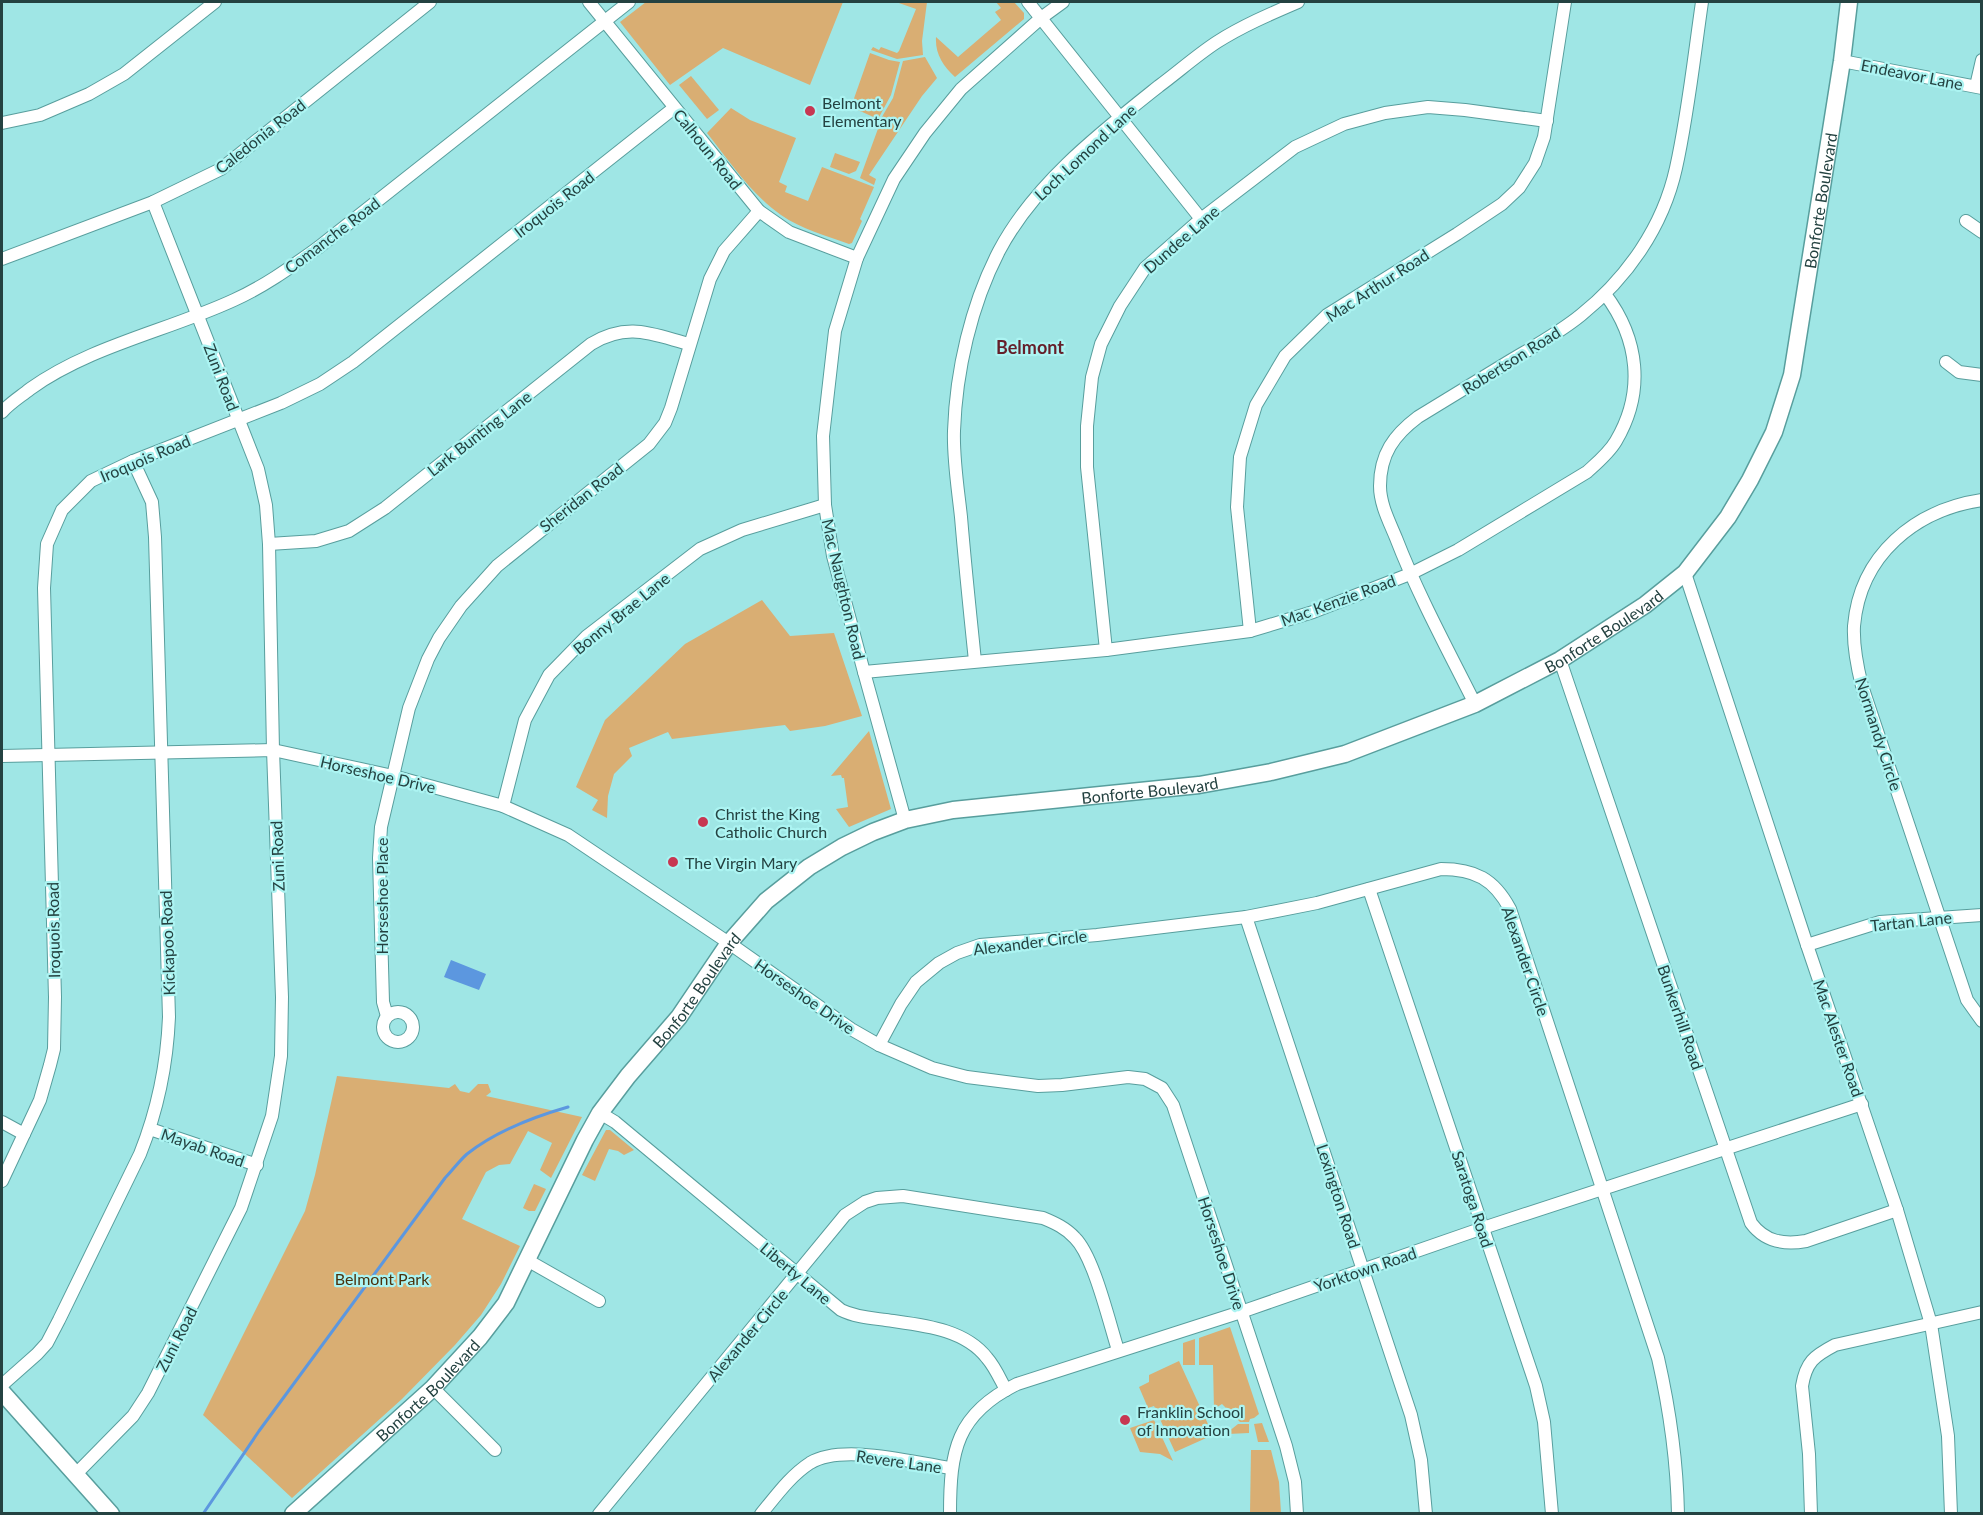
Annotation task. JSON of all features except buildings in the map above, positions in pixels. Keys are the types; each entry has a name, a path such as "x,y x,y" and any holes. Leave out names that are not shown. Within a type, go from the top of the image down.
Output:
{"main road":[{"name":"Bonforte Boulevard","path":"293,1514 433,1388 480,1337 506,1303 600,1113 628,1076 679,1017 729,943 766,901 809,867 842,847 905,820 995,804 1199,785 1271,772 1345,754 1475,704 1560,660 1645,605 1685,573 1728,517 1750,480 1774,432 1792,375 1850,2"},
{"path":"2,1392 111,1514"}],"street":[{"path":"2,123 40,115 89,94 124,74 214,2"},
{"name":"Caledonia Road","path":"2,259 153,202 221,169 430,2"},
{"name":"Calhoun Road","path":"589,2 759,212 789,232 858,258"},
{"name":"Comanche Road","path":"2,412 40,382 80,360 198,314 262,286 319,247 628,2"},
{"path":"1028,2 1201,219"},
{"name":"Mac Naughton Road","path":"905,820 833,556 825,505 823,436 835,331 858,258 894,179 925,133 961,89 1041,18 1063,2"},
{"name":"Loch Lomond Lane","path":"975,661 956,475 954,431 959,381 968,340 981,296 999,251 1028,205 1064,168 1119,118 1215,43 1245,26 1298,2"},
{"name":"Mac Arthur Road","path":"1250,631 1237,507 1240,457 1256,405 1285,356 1327,315 1447,241 1502,204 1519,188 1535,163 1547,121 1565,2"},
{"name":"Robertson Road","path":"1475,704 1410,574 1381,501 1381,474 1391,443 1402,429 1418,417 1580,316 1623,275 1648,239 1665,204 1676,170 1702,2"},
{"name":"Endeavor Lane","path":"1842,60 1979,87"},
{"path":"1979,87 1982,60"},
{"name":"Dundee Lane","path":"1106,651 1087,467 1087,426 1092,377 1101,344 1120,306 1145,268 1201,219 1295,147 1344,124 1385,113 1428,107 1547,121"},
{"name":"Iroquois Road","path":"2,1181 40,1100 54,1049 55,997 44,588 47,544 62,510 91,481 133,461 281,403 320,384 353,363 674,108"},
{"name":"Zuni Road","path":"75,1474 133,1416 148,1393 241,1208 272,1116 281,1056 282,997 266,505 258,469 153,202"},
{"name":"Sheridan Road","path":"393,777 417,685 439,639 461,606 497,566 649,444 658,434 671,408 710,279 724,251 759,212"},
{"path":"1966,221 1982,232"},
{"name":"Mac Kenzie Road","path":"864,672 1106,651 1250,631 1313,612 1410,574 1458,550 1587,472 1604,457 1615,442 1629,410 1633,394 1634,372 1631,343 1624,322 1605,294"},
{"name":"Lark Bunting Lane","path":"269,544 315,541 349,531 385,508 591,344 606,336 624,331 641,331 689,344"},
{"path":"1946,362 1959,372 1982,375"},
{"name":"Kickapoo Road","path":"2,1385 46,1343 128,1180 150,1129 164,1074 169,1017 154,525 152,502 133,461"},
{"name":"Normandy Circle","path":"1982,500 1944,508 1906,529 1880,556 1862,592 1856,610 1854,628 1854,644 1862,686 1967,1000 1982,1021"},
{"name":"Bonny Brae Lane","path":"503,806 525,720 549,675 587,636 700,549 742,530 825,505"},
{"name":"Mac Alester Road","path":"1685,573 1807,945 1898,1210 1931,1324 1948,1436 1951,1514"},
{"name":"Bunkerhill Road","path":"1560,660 1747,1215 1757,1231 1766,1238 1792,1243 1806,1241 1898,1210"},
{"name":"Horseshoe Drive","path":"2,756 273,750 393,777 503,806 568,835 729,943 851,1029 879,1045 932,1068 967,1077 1038,1086 1128,1077 1145,1079 1162,1088 1173,1105 1291,1464 1295,1482 1297,1514"},
{"name":"Horseshoe Place","path":"387,1016 382,1002 379,858 381,827 393,777"},
{"name":"Alexander Circle","path":"879,1045 916,982 939,963 957,953 980,945 1246,917 1317,903 1427,872 1457,869 1486,879 1504,898 1514,921 1658,1358 1673,1431 1678,1514"},
{"name":"Saratoga Road","path":"1369,889 1536,1386 1544,1422 1552,1514"},
{"name":"Tartan Lane","path":"1807,945 1880,922 1982,915"},
{"name":"Lexington Road","path":"1246,917 1417,1435 1426,1514"},
{"name":"Yorktown Road","path":"950,1514 951,1468 958,1440 974,1414 1005,1390 1017,1384 1241,1312 1483,1228 1862,1104"},
{"name":"Liberty Lane","path":"600,1113 615,1122 841,1310 942,1330 964,1339 976,1346 988,1358 1005,1390"},
{"path":"2,1122 24,1134"},
{"name":"Mayab Road","path":"150,1129 257,1165"},
{"name":"Alexander Circle","path":"599,1514 845,1215 865,1202 877,1198 903,1196 1044,1218 1066,1230 1088,1257 1118,1350"},
{"path":"527,1260 599,1301"},
{"path":"1811,1514 1809,1454 1802,1392 1808,1365 1815,1357 1835,1345 1982,1312"},
{"path":"433,1388 495,1450"},
{"name":"Revere Lane","path":"761,1514 799,1472 819,1458 832,1455 862,1455 951,1468"}],"green space":[{"path":"646,2 843,2 810,85 723,48 670,85 620,22"},
{"path":"896,2 927,2 922,41 923,55 897,59 871,50 873,47 879,50 881,47 897,53 899,51 916,9"},
{"path":"996,2 1014,2 1024,13 1024,19 955,77 941,59 936,37 958,57 1001,20 995,12 1001,8"},
{"path":"870,53 900,62 891,95 878,119 851,107"},
{"path":"925,57 937,78 922,96 869,175 876,179 874,185 860,178 883,115 893,98 903,61"},
{"path":"691,76 719,110 707,119 679,85"},
{"path":"731,108 750,120 796,138 779,182 787,186 785,192 808,201 822,167 874,187 852,243 823,235 789,220 770,207 750,187 707,133"},
{"path":"835,153 860,162 856,171 849,174 830,167"},
{"path":"762,600 790,636 834,633 862,716 825,726 790,731 785,725 672,739 668,732 629,748 632,756 614,774 608,796 607,818 592,810 598,800 576,787 605,720 685,644"},
{"path":"869,731 891,809 849,827 836,809 848,807 844,778 841,775 831,776"},
{"name":"Belmont Park","path":"337,1076 449,1088 455,1084 460,1091 469,1093 478,1084 488,1084 491,1092 486,1096 582,1117 551,1178 540,1170 552,1143 528,1131 510,1164 499,1165 486,1172 462,1219 520,1246 501,1284 481,1315 455,1345 402,1399 292,1498 203,1415 305,1211"},
{"path":"606,1130 610,1130 634,1150 624,1155 609,1149 595,1181 582,1175"},
{"path":"534,1184 546,1189 535,1211 529,1211 523,1208"},
{"path":"1230,1327 1259,1414 1249,1422 1240,1422 1222,1404 1214,1409 1213,1365 1199,1365 1199,1338"},
{"path":"1195,1339 1195,1365 1183,1365 1183,1343"},
{"path":"1179,1361 1213,1435 1175,1452 1154,1406 1148,1408 1139,1387 1149,1382 1149,1375"},
{"path":"1154,1420 1173,1461 1160,1454 1140,1452 1130,1428"},
{"path":"1262,1423 1269,1442 1258,1442 1254,1424"},
{"path":"1238,1424 1249,1424 1249,1433 1228,1434"},
{"path":"1251,1450 1271,1450 1279,1482 1281,1513 1250,1513"}],"water":[{"path":"451,960 486,974 479,990 444,977"}],"waterway":[{"path":"203,1514 259,1431 458,1163 478,1146 502,1132 541,1115 568,1107"}],"place":[{"name":"Belmont Elementary","path":"810,111"},
{"name":"Christ the King Catholic Church","path":"703,822"},
{"name":"The Virgin Mary","path":"673,862"},
{"name":"Franklin School of Innovation","path":"1125,1420"}],"district":[{"name":"Belmont","path":"1030,347"}]}
